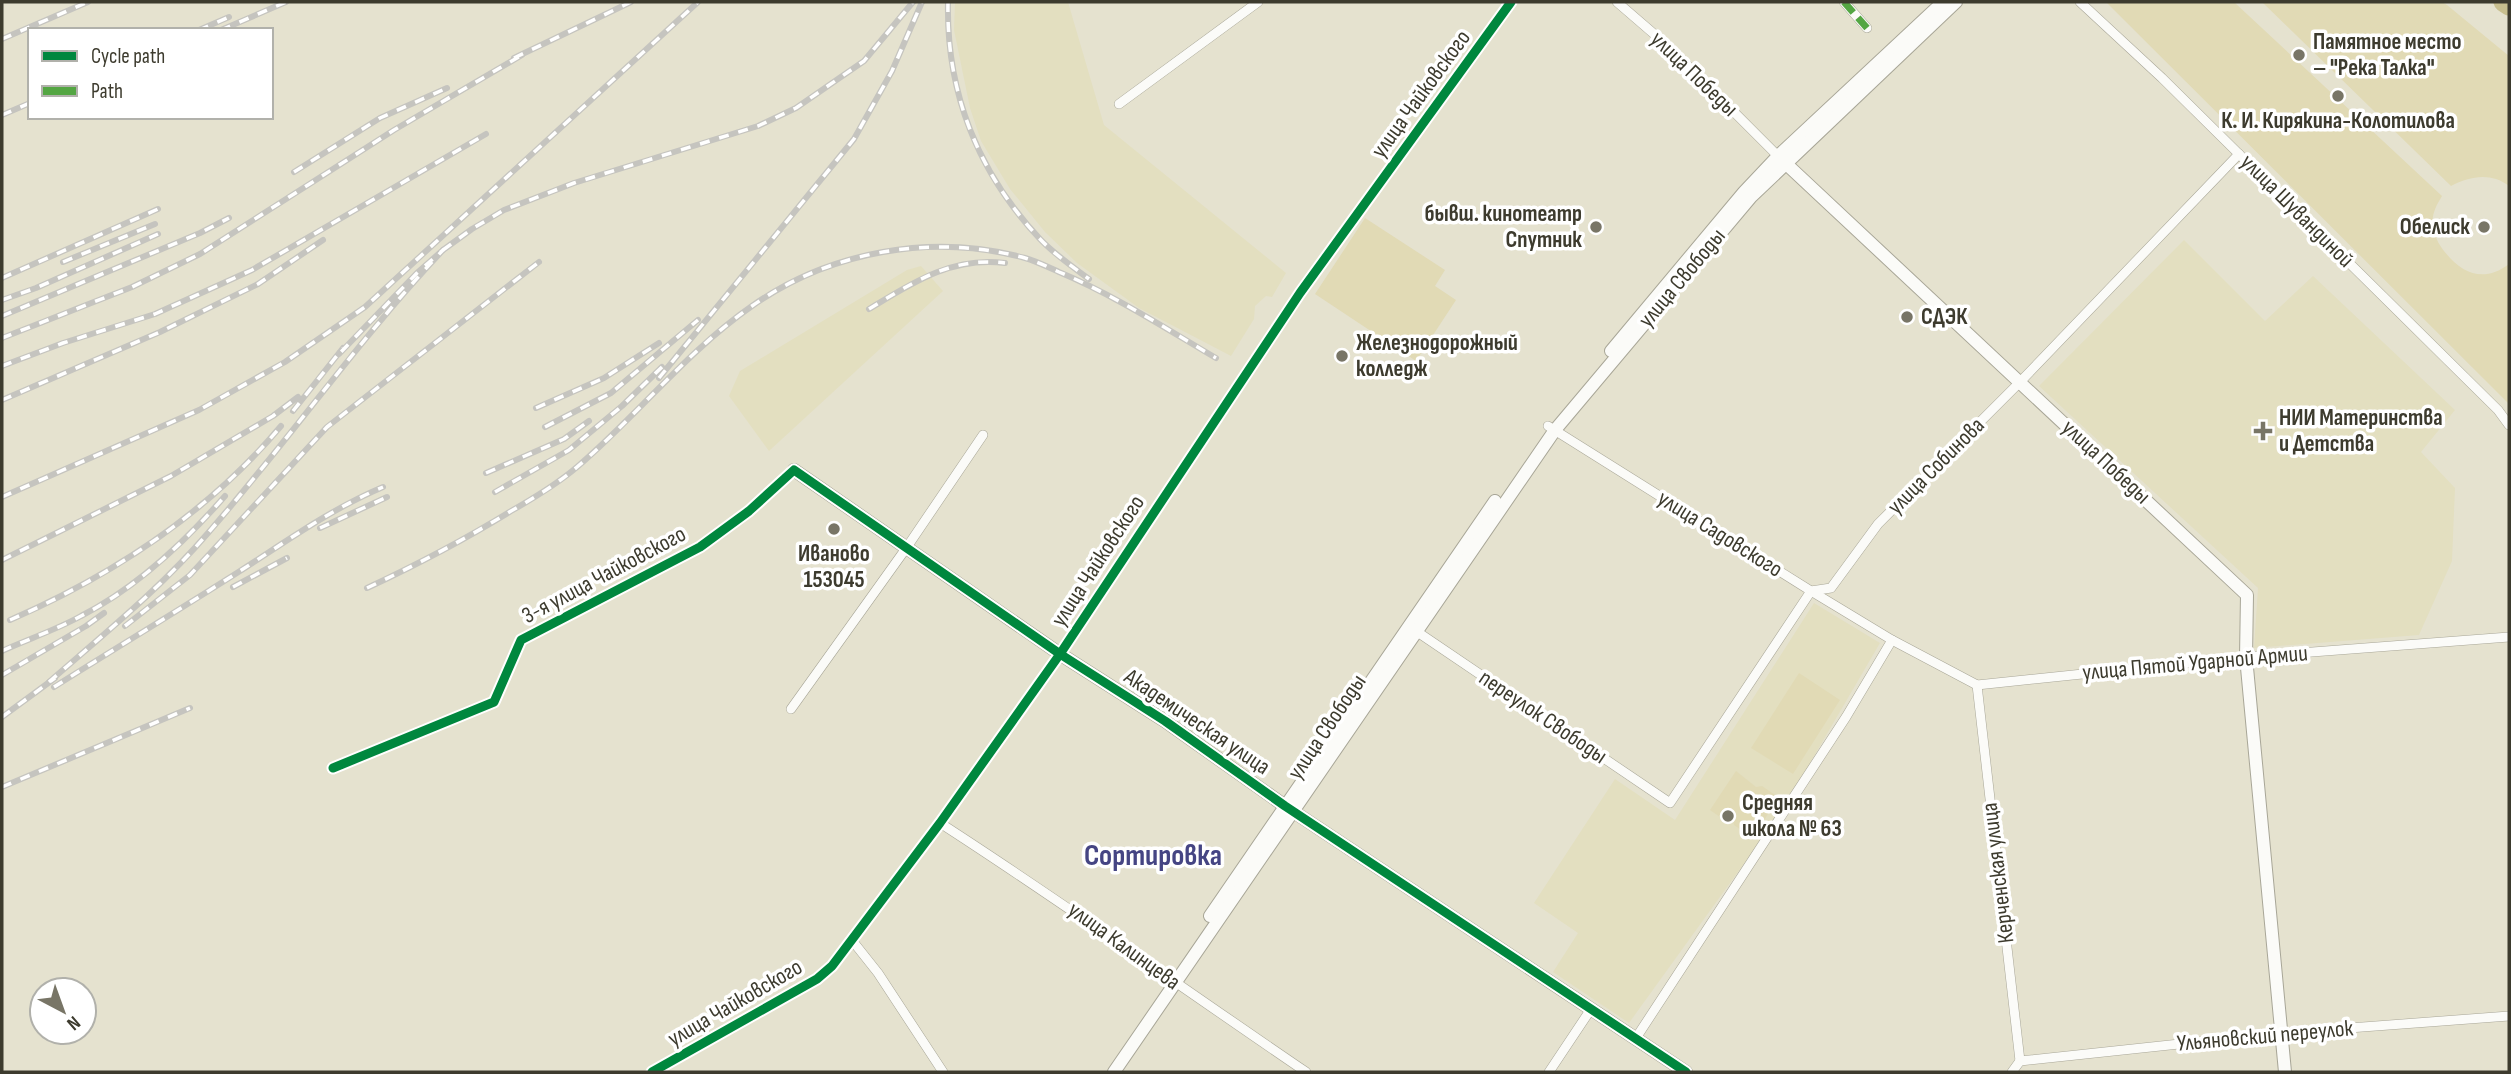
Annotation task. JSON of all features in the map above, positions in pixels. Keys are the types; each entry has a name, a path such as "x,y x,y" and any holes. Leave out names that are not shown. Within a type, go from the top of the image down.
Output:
{"street":[{"path":"1119,104 1258,2"},
{"name":"улица Чайковского","path":"652,1072 817,979 832,966 940,822 1060,654 1293,304 1511,2"},
{"name":"улица Победы","path":"1617,2 1668,46 1782,160 2247,595 2246,657 2285,1072"},
{"path":"1844,2 1867,28"},
{"name":"улица Свободы","path":"1782,160 1943,2"},
{"name":"улица Свободы","path":"1104,1072 1171,981 1552,428 1744,192 1956,2"},
{"name":"улица Шувандиной","path":"2080,2 2239,154 2498,410 2509,425"},
{"name":"улица Собинова","path":"1670,803 1811,591 1831,588 1878,524 2020,382 2239,154"},
{"name":"улица Свободы","path":"1289,808 1416,631 1552,428"},
{"name":"улица Садовского","path":"1552,428 1892,640"},
{"path":"790,709 907,547 983,435"},
{"name":"Академическая улица","path":"794,470 1060,654 1165,721 1289,808 1686,1072"},
{"name":"3-я улица Чайковского","path":"333,768 494,702 521,640 700,547 749,511 794,470"},
{"name":"переулок Свободы","path":"1416,631 1670,803"},
{"name":"улица Пятой Ударной Армии","path":"1977,685 2246,657 2509,637"},
{"path":"1636,1038 1846,717 1892,640 1977,685"},
{"name":"Керченская улица","path":"1977,685 2020,1061"},
{"name":"улица Калинцева","path":"940,822 1063,903 1171,981 1306,1072"},
{"path":"851,939 878,972 943,1072"},
{"name":"улица Свободы","path":"1114,1072 1171,981"},
{"path":"1549,1072 1591,1009"},
{"name":"Ульяновский переулок","path":"2020,1061 2282,1033 2509,1016"},
{"path":"2012,1072 2020,1061"}],"shaded area":[{"path":"955,2 1068,2 1104,125 1286,273 1272,297 1266,296 1255,306 1254,319 1231,356 1139,308 1077,263 1045,232 1010,189 981,141 970,108 954,30"},
{"path":"2106,2 2234,2 2442,196 2433,215 2433,227 2442,249 2451,259 2466,270 2482,274 2500,270 2509,264 2509,404"},
{"path":"2262,2 2442,2 2447,5 2509,56 2509,186 2495,179 2480,177 2451,186"},
{"path":"1365,218 1445,270 1435,286 1456,300 1416,361 1315,294"},
{"name":"НИИ Материнства и Детства","path":"2184,240 2265,321 2313,276 2455,410 2421,452 2455,488 2452,561 2419,635 2254,648 2258,588 2039,386"},
{"path":"921,266 943,291 769,451 729,396 740,371 907,270"},
{"name":"Средняя школа № 63","path":"1814,603 1880,643 1782,811 1629,1023 1553,972 1578,933 1534,903 1615,779 1675,820"},
{"path":"1799,673 1840,700 1793,774 1751,748"},
{"path":"1736,771 1756,787 1762,786 1775,795 1766,817 1749,835 1734,825 1733,820 1730,824 1710,810"}],"waterway":[{"path":"2503,2 2509,6"}],"railway":[{"path":"2,39 88,2"},
{"path":"226,28 286,2"},
{"path":"514,58 631,2"},
{"path":"2,497 199,410 285,362 365,307 698,2"},
{"path":"443,250 504,210 574,183 758,126 796,108 864,61 913,2"},
{"path":"659,378 854,139 892,71 922,2"},
{"path":"948,2 953,68 970,130 983,159 1018,214 1040,239 1089,279"},
{"path":"204,28 229,17"},
{"path":"2,338 132,287 200,254 394,130 522,55"},
{"path":"294,172 380,118 447,88"},
{"path":"2,115 28,104"},
{"path":"2,366 63,343 155,314 252,270 486,134"},
{"path":"2,278 158,209"},
{"path":"2,316 200,233 229,218"},
{"path":"63,262 155,224"},
{"path":"2,300 36,288 158,234"},
{"path":"2,400 160,332 258,284 323,240"},
{"path":"367,588 458,542 553,485 599,447 684,363 728,324 782,287 848,260 883,252 954,247 1025,258 1100,291 1216,358"},
{"path":"49,682 132,610 190,553 238,498 382,319 443,250 417,273 339,354"},
{"path":"125,626 190,575 327,427 539,262"},
{"path":"869,309 917,281 950,268 986,262 1005,263"},
{"path":"545,427 611,393 698,320"},
{"path":"536,408 604,378 659,343"},
{"path":"293,411 343,348"},
{"path":"495,492 569,450 622,406 662,367"},
{"path":"2,560 171,476 273,416 298,397"},
{"path":"486,473 564,439 589,421"},
{"path":"10,620 86,583 157,539 222,487 281,426"},
{"path":"54,687 310,526 383,487"},
{"path":"2,651 71,621 121,592 176,547 225,496"},
{"path":"320,528 387,497"},
{"path":"233,587 287,558"},
{"path":"2,675 104,613"},
{"path":"2,717 55,678"},
{"path":"2,787 190,708"}],"marked path":[{"path":"1844,2 1867,28"}],"cycle path":[{"path":"652,1072 817,979 832,966 940,823 1060,654 1300,293 1511,2"},
{"path":"333,768 494,702 521,640 700,547 749,511 794,470 1060,654 1165,721 1285,806 1686,1072"}],"place":[{"name":"Памятное место – \"Река Талка\"","path":"2299,55"},
{"name":"К. И. Кирякина-Колотилова","path":"2338,96"},
{"name":"бывш. кинотеатр Спутник","path":"1596,227"},
{"name":"Обелиск","path":"2484,227"},
{"name":"СДЭК","path":"1907,317"},
{"name":"Железнодорожный колледж","path":"1342,356"},
{"name":"НИИ Материнства и Детства","path":"2263,431"},
{"name":"Иваново 153045","path":"834,529"},
{"name":"Средняя школа № 63","path":"1728,816"}],"district":[{"name":"Сортировка","path":"1153,856"}]}
